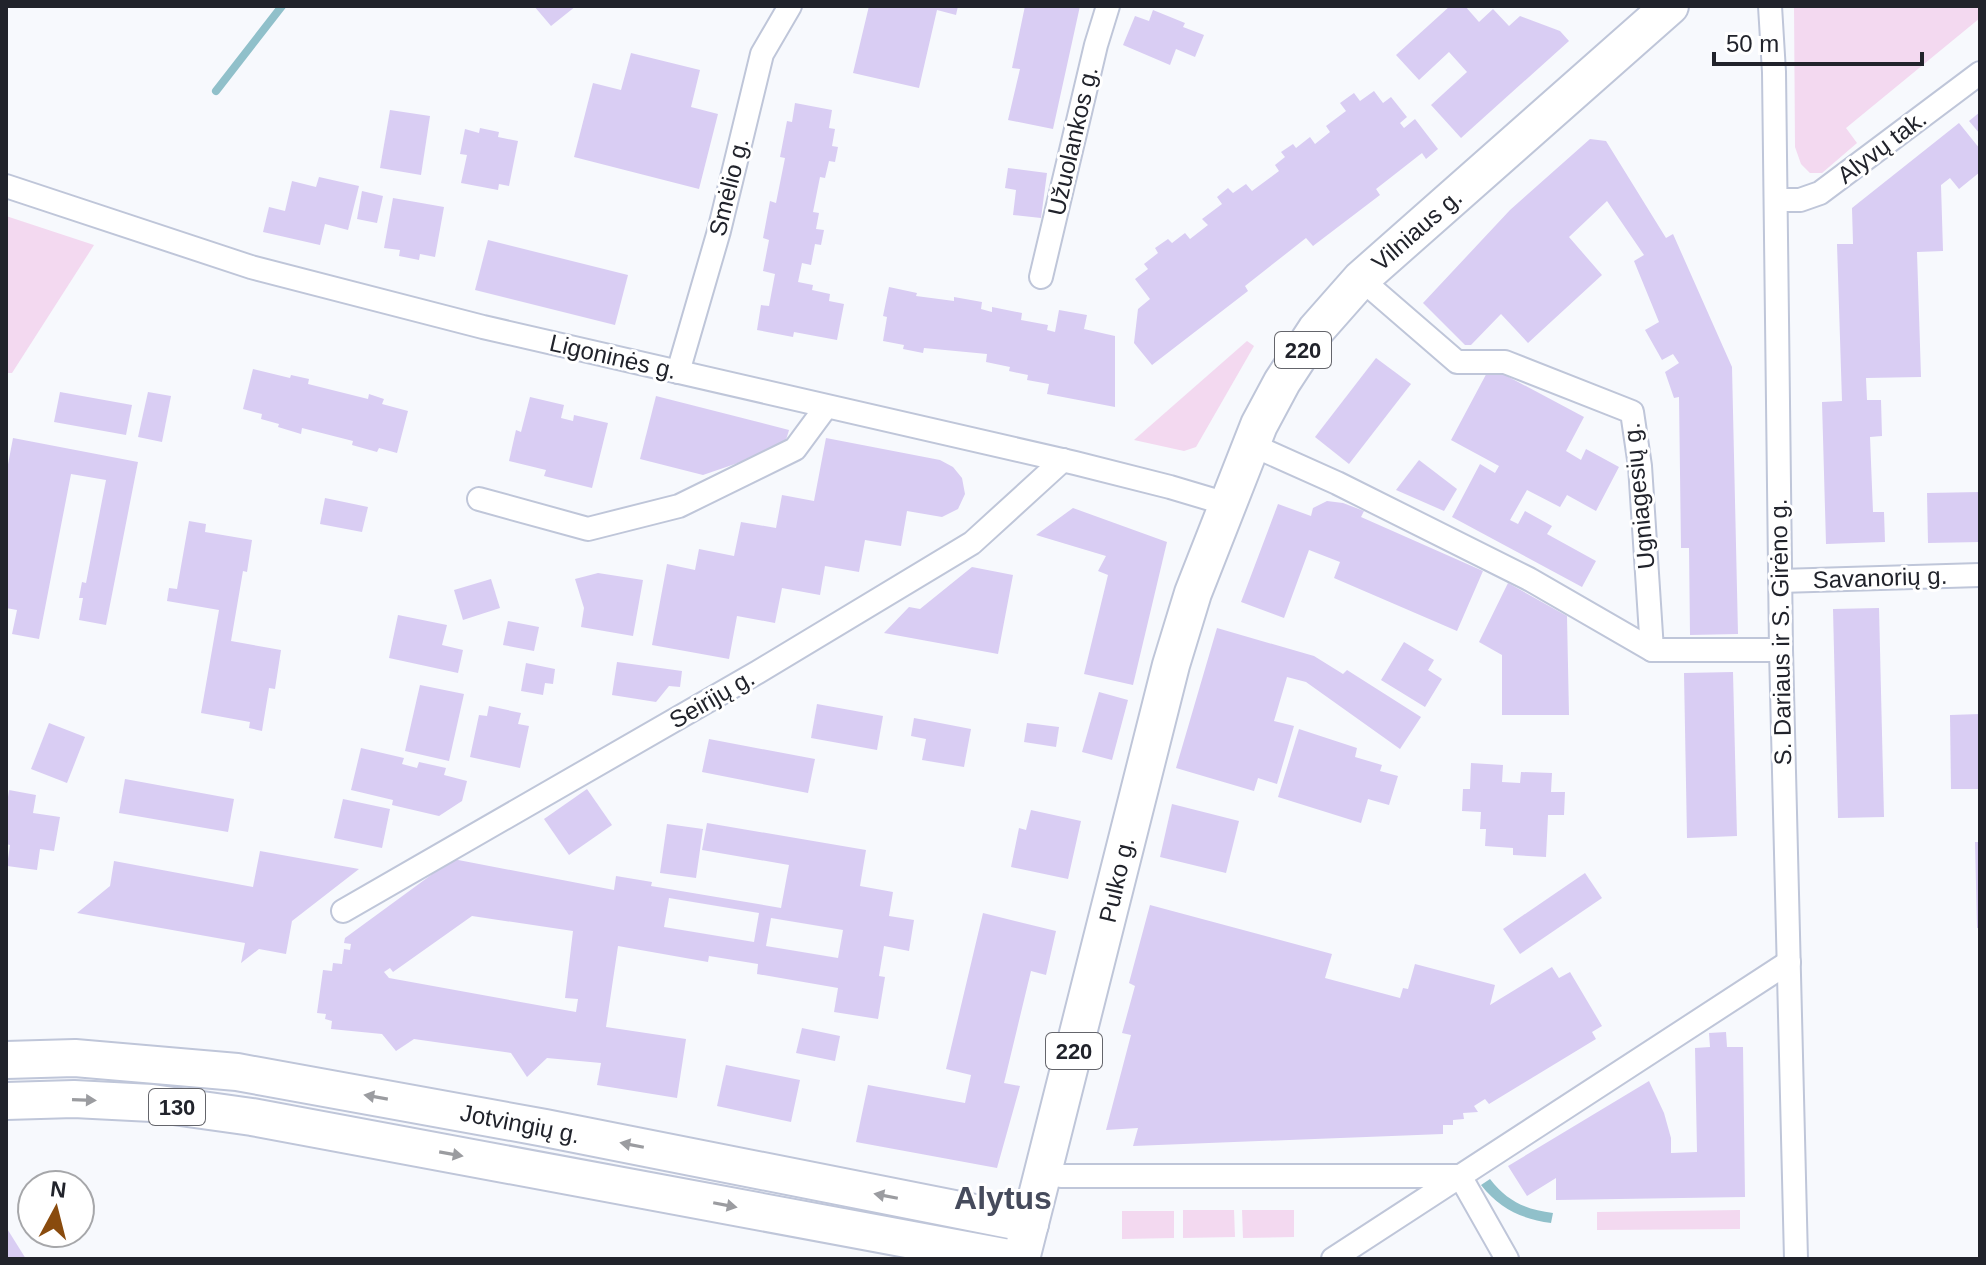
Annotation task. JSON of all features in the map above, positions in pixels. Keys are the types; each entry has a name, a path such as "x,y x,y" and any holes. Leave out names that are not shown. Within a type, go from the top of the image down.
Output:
{"main road":[{"name":"Vilniaus g.","path":"1227,504 1250,444 1290,369 1316,330 1361,279 1670,6"},
{"name":"Pulko g.","path":"1021,1259 1171,665 1193,593 1227,504"},
{"name":"Jotvingių g.","path":"6,1060 75,1058 237,1072 545,1128 1030,1224"},
{"name":"Jotvingių g.","path":"6,1101 74,1099 166,1105 252,1117 1014,1259"},
{"path":"538,1170 545,1128"}],"street":[{"name":"Smėlio g.","path":"678,372 719,231 762,54 790,6"},
{"name":"Užuolankos g.","path":"1041,277 1108,6"},
{"name":"S. Dariaus ir S. Girėno g.","path":"1770,6 1774,72 1781,650 1796,1259"},
{"name":"Alyvų tak.","path":"1776,200 1800,200 1820,193 1980,73"},
{"name":"Ligoninės g.","path":"6,186 251,267 483,327 1063,460 1227,504"},
{"name":"Ugniagesių g.","path":"1361,279 1457,362 1505,362 1632,412 1640,466 1652,650"},
{"path":"479,499 588,529 679,506 795,449 826,407"},
{"path":"1250,444 1337,483 1529,579 1652,650 1781,650"},
{"name":"Seirijų g.","path":"343,911 758,672 972,543 1063,460"},
{"name":"Savanorių g.","path":"1780,581 1980,575"},
{"path":"1333,1259 1789,962"},
{"path":"1061,1176 1460,1176"},
{"path":"1460,1176 1507,1259"}],"shaded area":[{"path":"1794,6 1980,6 1980,18 1846,128 1857,143 1822,173 1810,173 1801,164 1795,147"},
{"path":"6,216 94,245 12,373 6,373"},
{"path":"1247,341 1254,346 1196,447 1184,451 1134,440"},
{"path":"1183,1210 1234,1210 1235,1237 1183,1238"},
{"path":"1242,1210 1294,1210 1294,1237 1243,1238"},
{"path":"1740,1210 1740,1229 1597,1230 1597,1212"},
{"path":"1122,1211 1174,1211 1174,1238 1122,1239"}],"water":[{"path":"1490,1179 1518,1203 1553,1213 1551,1223 1521,1216 1504,1207 1481,1185"}],"building":[{"path":"534,6 576,6 551,26"},
{"path":"869,6 958,6 956,15 937,10 919,88 853,73"},
{"path":"1025,6 1080,6 1053,129 1008,120 1020,69 1012,68"},
{"path":"1450,6 1465,6 1479,22 1493,9 1509,26 1520,16 1560,31 1569,41 1461,138 1431,105 1467,72 1449,52 1419,80 1396,55"},
{"path":"1153,10 1185,23 1183,27 1204,35 1195,57 1176,49 1170,65 1123,45 1135,16 1149,21"},
{"path":"631,53 700,70 691,107 718,114 699,189 574,157 593,83 621,90"},
{"path":"1374,91 1383,103 1391,97 1407,117 1400,123 1404,128 1415,119 1438,149 1426,159 1422,153 1376,189 1380,195 1313,246 1306,238 1245,286 1248,291 1152,365 1134,343 1138,309 1150,299 1135,279 1148,269 1144,264 1158,253 1155,248 1168,239 1172,243 1185,233 1190,239 1208,225 1202,219 1222,204 1217,197 1228,188 1233,193 1246,184 1252,191 1279,171 1275,165 1285,157 1281,152 1293,144 1296,148 1310,137 1315,144 1330,132 1326,126 1346,111 1340,103 1354,93 1360,101"},
{"path":"795,103 832,110 829,128 835,129 832,146 838,147 835,162 829,161 825,178 820,177 813,212 819,213 816,229 824,230 821,245 815,244 811,265 802,263 798,282 813,285 812,290 830,294 829,301 844,304 837,340 794,332 793,337 757,330 761,305 769,306 775,274 763,271 769,240 763,238 770,201 776,203 785,158 780,157 787,121 792,122"},
{"path":"390,110 430,116 421,175 380,168"},
{"path":"1980,112 1980,134 1969,121"},
{"path":"1959,123 1980,149 1980,172 1959,189 1950,178 1941,185 1943,251 1917,252 1921,377 1866,378 1867,400 1881,400 1882,436 1870,437 1873,512 1884,512 1885,542 1826,544 1822,402 1842,401 1837,244 1853,244 1852,208"},
{"path":"480,128 499,132 498,137 518,141 509,186 499,184 498,190 461,183 467,155 460,154 465,129 479,133"},
{"path":"1590,139 1606,141 1666,238 1673,234 1732,367 1738,634 1690,635 1689,548 1681,548 1679,397 1674,398 1665,372 1679,363 1673,354 1662,360 1645,330 1659,322 1634,261 1644,255 1607,201 1569,237 1602,275 1528,343 1501,314 1471,345 1465,345 1423,303 1510,210"},
{"path":"1008,168 1047,173 1041,218 1013,215 1016,190 1005,188"},
{"path":"319,177 359,186 348,230 325,224 320,245 263,232 269,207 285,211 292,181 316,187"},
{"path":"362,191 383,196 377,223 357,219"},
{"path":"393,198 444,207 435,257 420,254 419,260 399,256 400,250 384,248"},
{"path":"488,240 628,275 615,325 475,290"},
{"path":"889,287 917,293 916,296 954,301 954,297 982,302 981,309 992,312 992,307 1022,313 1021,320 1048,325 1047,330 1055,332 1059,310 1087,315 1084,329 1115,336 1115,407 1047,394 1049,384 1027,380 1028,375 1009,371 1010,367 986,362 987,354 924,348 923,353 883,341 887,317 883,316"},
{"path":"1376,358 1411,384 1349,464 1315,437"},
{"path":"1490,367 1584,417 1566,451 1581,460 1586,449 1619,467 1596,511 1567,495 1560,507 1527,490 1510,520 1518,524 1525,511 1552,526 1547,534 1596,561 1582,587 1452,517 1480,464 1495,473 1499,466 1451,440"},
{"path":"253,369 309,379 308,384 368,399 369,394 384,399 382,404 408,411 397,453 379,448 377,452 352,445 353,441 302,428 301,434 261,419 262,414 243,409"},
{"path":"60,392 132,405 126,435 54,422"},
{"path":"148,392 171,396 162,442 138,437"},
{"path":"656,396 789,430 784,447 703,475 640,459"},
{"path":"530,397 564,405 561,418 573,421 574,415 608,423 592,488 544,476 546,470 509,461 516,430 521,432"},
{"path":"13,438 138,462 106,625 79,620 83,598 79,598 82,582 86,583 106,480 71,474 39,639 12,634 17,610 6,608 6,475"},
{"path":"826,438 940,460 953,467 962,478 965,494 958,509 942,517 907,511 901,546 865,540 859,572 825,566 820,595 782,588 775,623 737,616 729,659 652,645 667,564 695,570 699,549 734,556 741,522 776,528 782,495 814,501"},
{"path":"1419,460 1457,489 1444,511 1396,490"},
{"path":"1980,492 1980,542 1928,543 1927,493"},
{"path":"325,498 368,507 362,532 320,524"},
{"path":"1327,501 1364,511 1361,517 1483,571 1457,631 1334,578 1340,562 1309,550 1284,618 1241,602 1278,504 1311,516 1313,508"},
{"path":"1073,508 1167,542 1133,685 1084,674 1108,575 1098,571 1106,556 1036,535"},
{"path":"189,521 206,524 205,532 252,540 247,572 243,571 231,641 281,650 275,689 269,688 262,731 249,728 250,722 201,713 219,610 167,601 169,588 177,589"},
{"path":"972,567 1013,575 998,654 884,633 909,607 920,609"},
{"path":"598,573 643,580 633,636 581,627 584,608 575,579"},
{"path":"491,579 500,608 463,620 454,590"},
{"path":"1508,583 1567,616 1569,715 1502,715 1502,655 1479,642"},
{"path":"1879,608 1884,817 1838,818 1833,609"},
{"path":"398,615 447,625 442,645 463,650 458,673 389,658"},
{"path":"508,621 539,627 534,651 503,645"},
{"path":"1217,628 1314,656 1343,674 1347,670 1421,717 1400,749 1306,682 1287,677 1274,721 1294,726 1277,784 1258,778 1254,791 1176,768"},
{"path":"1404,642 1434,660 1428,670 1442,679 1425,707 1381,680"},
{"path":"617,662 682,671 680,687 669,686 656,702 612,695"},
{"path":"526,663 555,669 553,684 545,683 543,695 521,691"},
{"path":"1733,672 1737,836 1687,838 1684,673"},
{"path":"420,685 464,694 449,761 405,751"},
{"path":"1099,692 1128,700 1112,760 1082,752"},
{"path":"817,704 883,716 877,750 811,738"},
{"path":"489,706 521,713 518,724 529,726 520,768 470,757 479,715 487,716"},
{"path":"1980,714 1980,789 1951,789 1950,715"},
{"path":"914,718 971,729 964,767 922,760 926,739 911,736"},
{"path":"49,723 85,737 67,783 31,769"},
{"path":"1027,723 1059,727 1056,747 1024,742"},
{"path":"1299,729 1357,748 1355,757 1382,765 1380,771 1398,776 1389,805 1368,799 1361,823 1278,797"},
{"path":"709,739 815,759 808,793 702,772"},
{"path":"361,748 404,758 402,764 417,768 419,762 446,768 444,775 467,781 462,801 439,816 392,805 393,800 351,790"},
{"path":"1471,763 1503,765 1502,782 1520,783 1521,772 1552,773 1551,792 1565,792 1564,815 1548,815 1546,857 1513,855 1513,848 1485,846 1486,829 1480,829 1481,812 1462,811 1463,789 1470,789"},
{"path":"125,779 234,799 228,832 119,813"},
{"path":"587,789 612,825 569,855 544,819"},
{"path":"9,790 36,795 33,813 60,817 54,851 40,849 37,870 7,866 10,845 6,844 6,811"},
{"path":"343,799 390,809 382,848 334,838"},
{"path":"1172,804 1239,821 1226,873 1160,857"},
{"path":"1031,810 1081,821 1068,879 1011,867 1019,828 1026,830"},
{"path":"707,823 866,850 860,886 893,892 889,916 914,920 909,951 884,946 879,976 885,977 878,1019 834,1012 838,988 757,974 758,964 709,956 708,962 618,946 606,1027 686,1039 677,1098 597,1085 601,1063 547,1058 527,1077 511,1053 414,1039 396,1051 382,1034 331,1029 332,1021 325,1019 326,1014 317,1013 323,970 332,971 333,963 342,964 344,949 350,950 351,944 344,943 345,938 453,859 614,890 616,876 652,882 651,886 781,908 789,865 702,850","holes":["669,898 759,913 754,942 664,927","472,916 573,931 565,998 578,999 576,1012 389,978 384,972 390,968 393,972","771,918 843,930 838,958 766,946"]},
{"path":"667,824 703,829 696,878 660,873"},
{"path":"1975,842 1980,842 1980,928 1977,928"},
{"path":"260,851 359,869 292,921 286,954 259,949 241,963 245,943 77,913 110,886 114,861 253,887"},
{"path":"1585,873 1602,898 1520,954 1503,929"},
{"path":"1150,905 1332,954 1325,978 1400,998 1403,988 1408,989 1415,964 1495,985 1490,1005 1552,967 1559,978 1570,972 1602,1026 1592,1032 1596,1039 1489,1104 1485,1099 1474,1106 1478,1112 1463,1113 1464,1119 1453,1120 1453,1125 1443,1125 1443,1134 1133,1146 1138,1128 1106,1130 1131,1035 1122,1033 1135,986 1129,983"},
{"path":"983,913 1056,931 1046,975 1031,971 1004,1083 1020,1086 997,1168 856,1142 868,1085 965,1103 971,1075 946,1069"},
{"path":"802,1028 840,1036 835,1061 796,1053"},
{"path":"1726,1032 1727,1047 1743,1047 1745,1197 1556,1200 1556,1178 1527,1196 1508,1166 1649,1081 1664,1113 1671,1138 1671,1153 1697,1152 1695,1048 1710,1047 1709,1033"},
{"path":"726,1065 800,1080 791,1122 717,1106"},
{"path":"6,1227 16,1243 16,1249 20,1249 26,1259 6,1259"}],"waterway":[{"path":"216,91 282,6"}],"district":[{"name":"Alytus","path":"1003,1198"}]}
